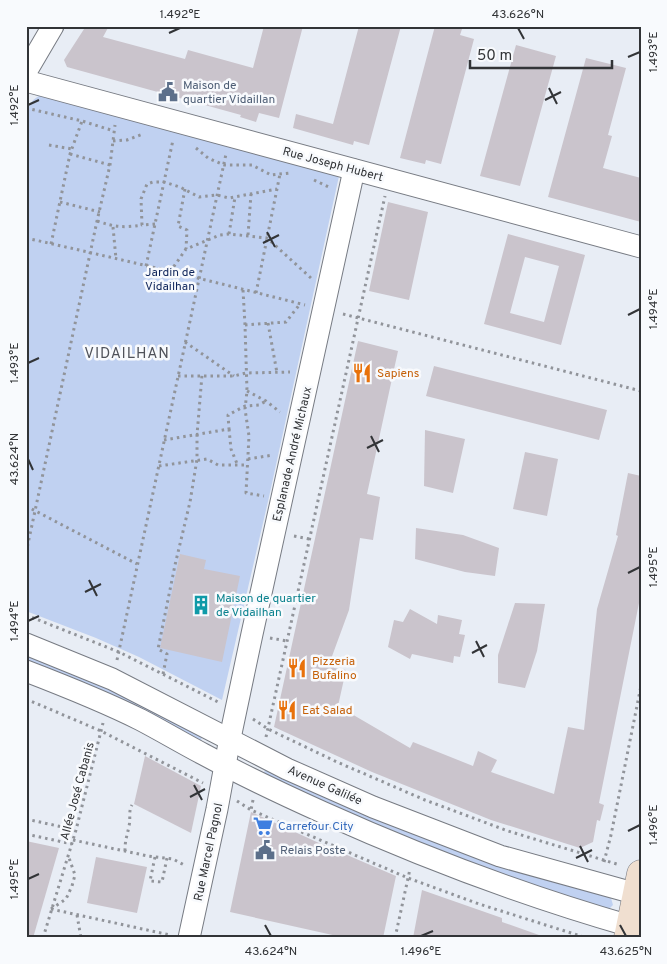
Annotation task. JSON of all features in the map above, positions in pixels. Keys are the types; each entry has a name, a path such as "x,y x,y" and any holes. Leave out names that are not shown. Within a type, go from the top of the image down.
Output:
{"street":[{"path":"26,72 53,26"},
{"name":"Rue Joseph Hubert","path":"26,81 641,246"},
{"name":"Esplanade André Michaux","path":"226,766 230,738 354,170"},
{"name":"Avenue Galilée","path":"26,644 120,683 287,769 420,826 500,856 595,883 635,911"},
{"name":"Avenue Galilée","path":"26,670 107,704 226,766 323,813 414,851 496,883 590,914 635,911"},
{"name":"Rue Marcel Pagnol","path":"183,937 204,872 226,766"}],"path":[{"path":"26,553 91,253 96,221 100,212 110,165 112,140 120,105"},
{"path":"26,108 82,121 114,132"},
{"path":"49,243 70,154 82,121"},
{"path":"112,140 127,140 143,134 151,134"},
{"path":"146,266 174,137 167,135"},
{"path":"119,648 229,142 240,146 242,139"},
{"path":"189,143 208,158 224,165 252,165 271,175 296,174"},
{"path":"49,145 72,150"},
{"path":"256,293 286,151"},
{"path":"70,154 110,165"},
{"path":"312,179 319,184 348,194"},
{"path":"266,738 389,179"},
{"path":"142,225 141,199 147,184 153,182 164,182 185,189 199,197 217,195 229,198 277,189"},
{"path":"170,272 186,249 188,230 178,226 185,189"},
{"path":"248,236 251,194"},
{"path":"229,234 234,197"},
{"path":"60,202 100,212"},
{"path":"96,221 113,227 127,228 155,224"},
{"path":"113,227 116,259"},
{"path":"186,249 220,235 229,234 267,238 326,302 358,318 641,391"},
{"path":"26,238 199,277 300,304 326,302"},
{"path":"243,290 246,325 247,391 245,406 249,436 246,493 270,497"},
{"path":"246,325 286,322 300,304"},
{"path":"268,323 278,373"},
{"path":"185,342 234,376"},
{"path":"178,376 234,376 311,371"},
{"path":"163,674 167,654 158,649 198,459 197,435 202,375"},
{"path":"247,391 266,401 287,417 300,422"},
{"path":"238,466 231,449 228,415 245,406 259,405 266,401"},
{"path":"164,440 228,429"},
{"path":"159,466 198,459 207,459 218,465 248,465"},
{"path":"26,506 137,564"},
{"path":"26,615 119,652 221,704"},
{"path":"595,883 605,861 641,686"},
{"path":"26,700 101,731 251,810 408,878 479,904 587,938"},
{"path":"249,716 268,729 337,762 425,800 508,831 605,861"},
{"name":"Allée José Cabanis","path":"43,938 76,830 101,731"},
{"path":"251,810 255,790"},
{"path":"125,851 125,837 130,824 128,811 132,805"},
{"path":"26,819 76,830"},
{"path":"26,834 173,859 192,870 204,872"},
{"name":"Allée José Cabanis","path":"51,909 66,899 72,886 75,875 68,855"},
{"path":"156,857 150,881 162,882 167,858"},
{"path":"395,938 408,878"},
{"path":"51,909 183,937"},
{"path":"77,915 81,938"}],"green space":[{"name":"Jardin de Vidailhan","path":"44,94 339,176 269,497 222,700 139,657 26,611 26,116 32,102"},
{"path":"26,650 203,731 200,746 26,665"},
{"path":"266,764 608,896 611,898 613,905 609,909 466,865 263,779"}],"building":[{"path":"86,26 109,26 103,37 185,59 188,50 253,68 264,26 303,26 279,118 259,113 256,122 240,117 241,115 67,67 64,60"},
{"path":"359,26 401,26 369,145 354,141 353,145 293,128 296,114 333,124"},
{"path":"435,26 463,26 460,35 474,39 441,164 426,160 425,164 400,158"},
{"path":"516,45 556,56 520,186 480,176"},
{"path":"586,58 626,68 608,135 612,136 603,168 641,178 641,222 548,197"},
{"path":"388,202 428,212 409,300 369,291"},
{"path":"508,234 585,255 561,345 484,324","holes":["525,257 559,266 544,322 510,313"]},
{"path":"358,341 398,351 367,494 380,497 373,540 360,538 349,610 331,659 335,660 334,668 346,670 338,706 410,748 413,742 473,766 478,751 497,760 491,772 554,794 568,727 584,730 597,609 618,536 616,535 628,473 641,476 641,593 599,803 604,805 600,821 597,820 593,842 580,848 491,820 372,772 274,727"},
{"path":"434,366 607,410 599,440 426,396"},
{"path":"425,430 465,439 453,493 424,486"},
{"path":"525,452 558,459 547,516 513,509"},
{"path":"416,528 463,535 499,548 495,576 465,572 415,559"},
{"name":"Maison de quartier de Vidailhan","path":"180,554 206,560 204,569 240,576 222,662 160,648"},
{"path":"515,603 545,604 537,651 525,688 498,683 498,655"},
{"path":"410,609 437,624 438,615 462,620 459,634 465,635 460,657 454,656 453,663 412,654 410,659 388,647 394,620 403,622"},
{"path":"145,756 201,786 191,833 134,804"},
{"path":"251,812 396,876 383,938 346,938 230,912"},
{"path":"26,841 59,848 33,938 26,938"},
{"path":"96,857 147,867 137,913 87,903"},
{"path":"422,890 502,918 502,922 539,935 539,938 413,938"}],"place":[{"name":"Maison de quartier Vidaillan","path":"168,92"},
{"name":"Sapiens","path":"362,373"},
{"name":"Maison de quartier de Vidailhan","path":"201,605"},
{"name":"Pizzeria Bufalino","path":"297,668"},
{"name":"Eat Salad","path":"287,710"},
{"name":"Carrefour City","path":"263,826"},
{"name":"Relais Poste","path":"265,850"}],"district":[{"name":"VIDAILHAN","path":"127,353"}]}
